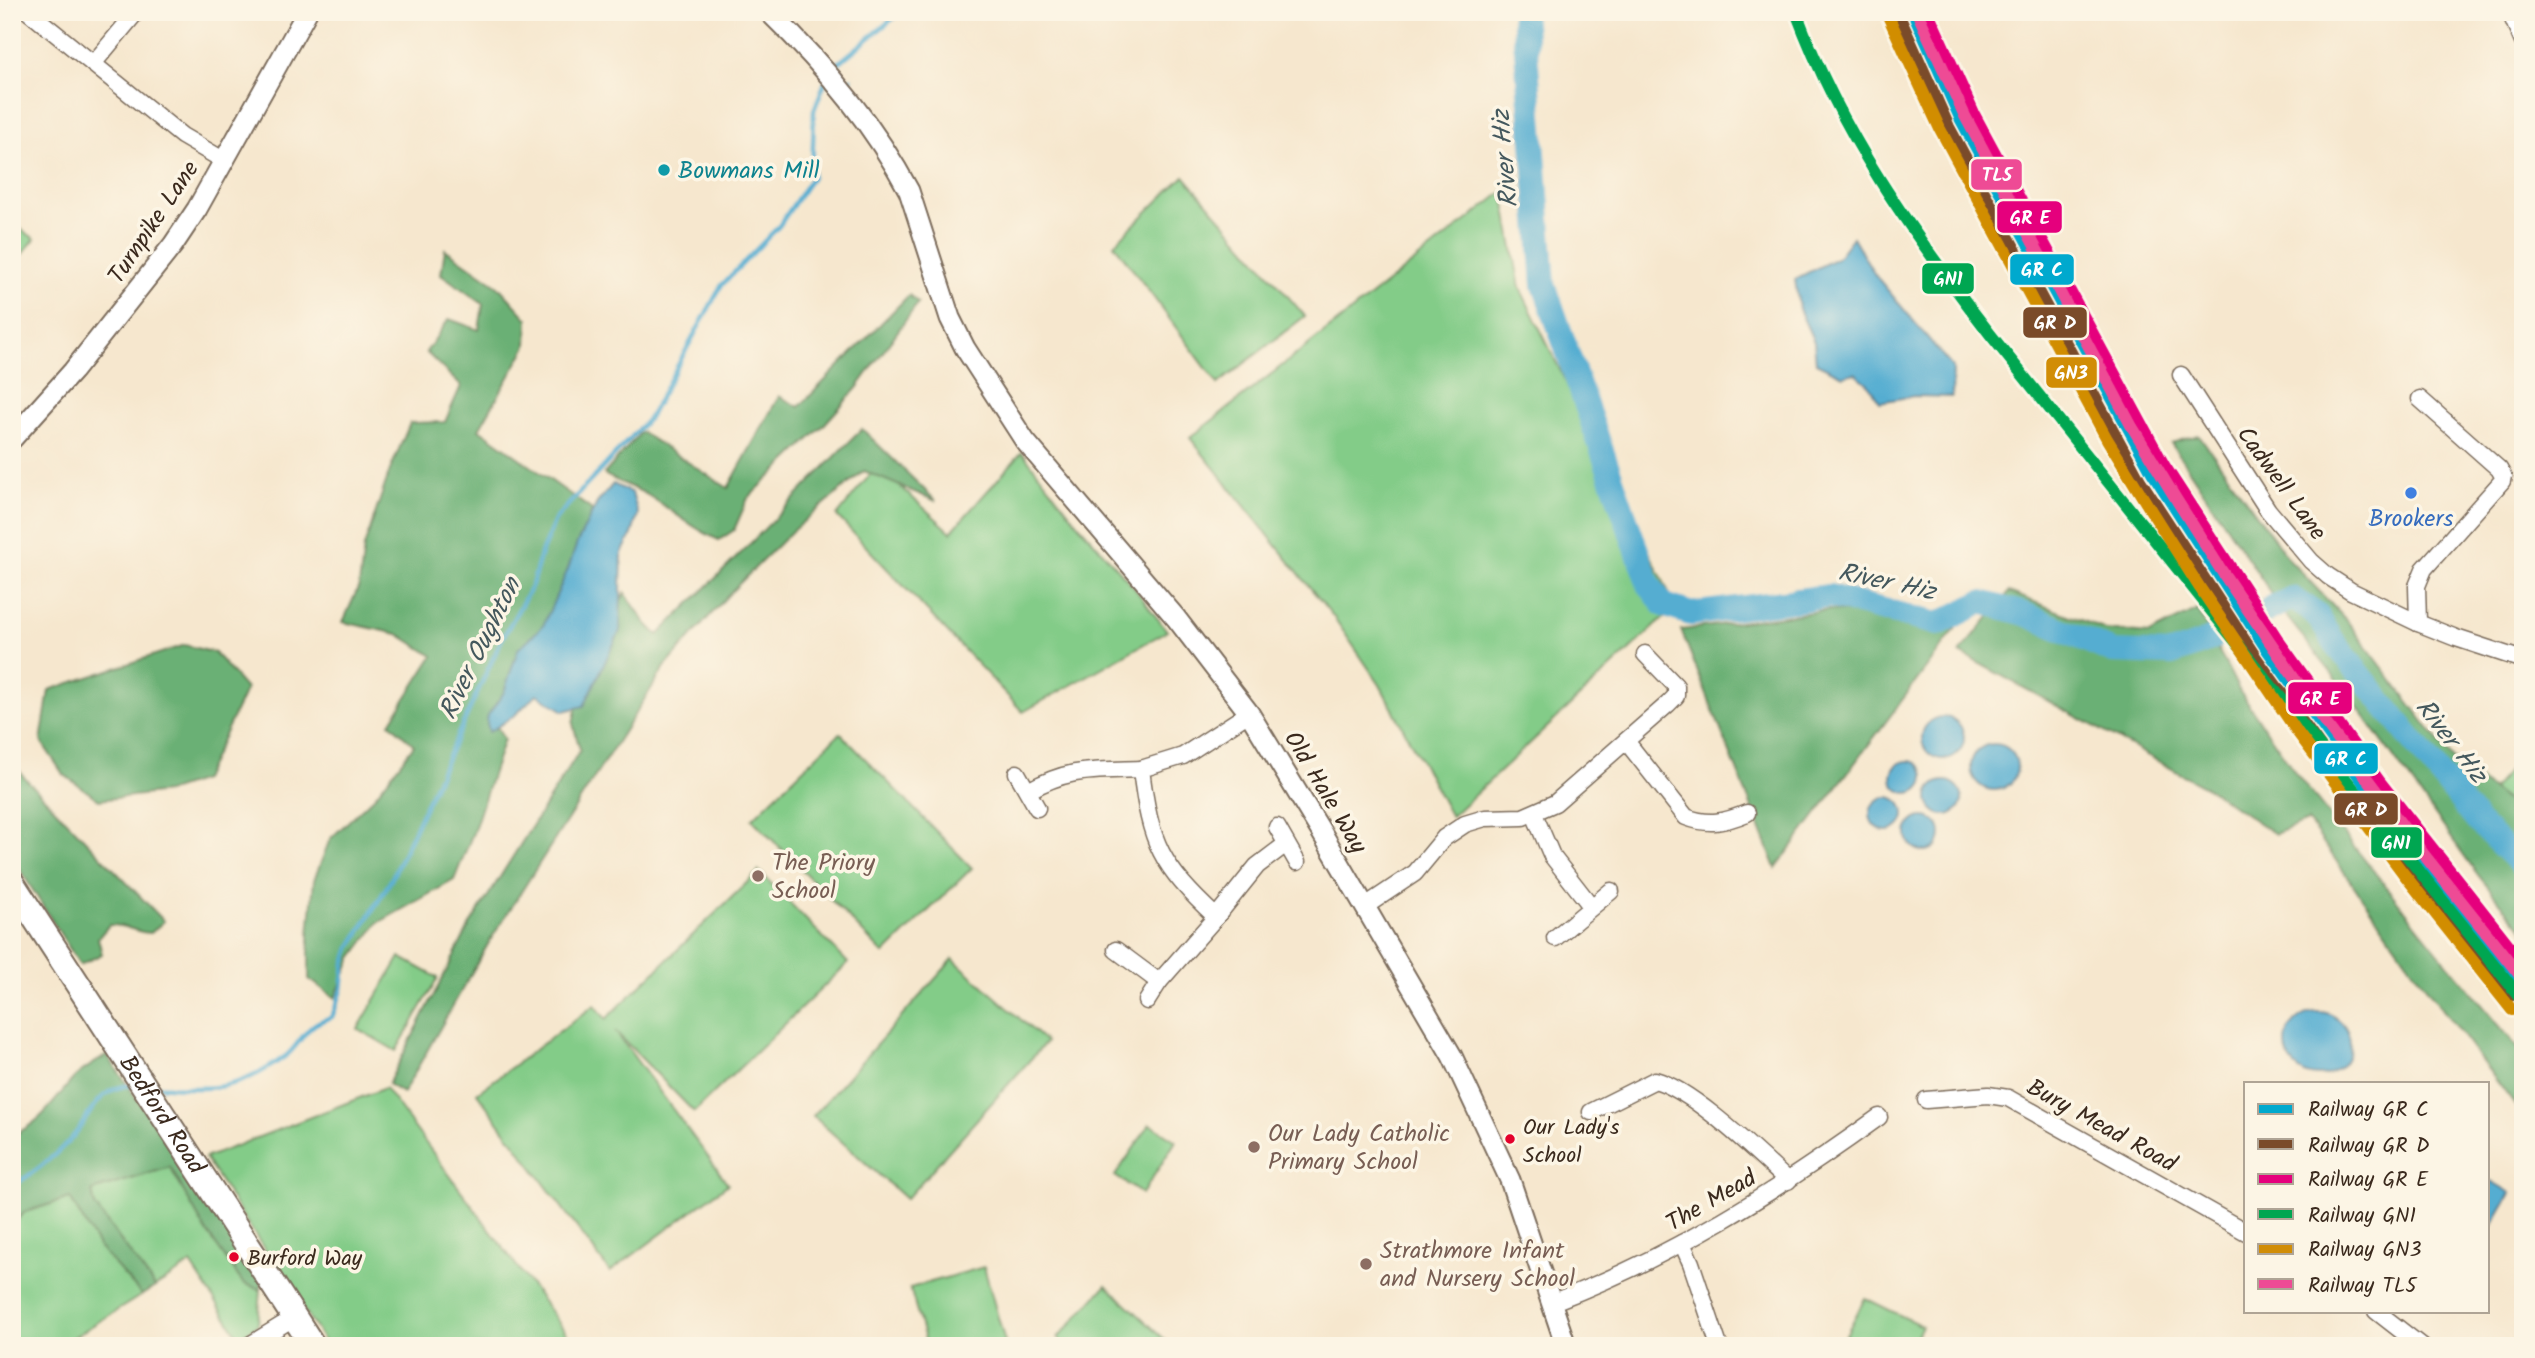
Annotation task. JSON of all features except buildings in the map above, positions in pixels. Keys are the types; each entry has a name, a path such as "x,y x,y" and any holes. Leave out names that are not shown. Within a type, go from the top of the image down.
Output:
{"main road":[{"name":"Bedford Road","path":"12,883 313,1346"}],"street":[{"path":"29,12 182,136 223,160"},
{"name":"Turnpike Lane","path":"12,439 73,371 166,255 197,209 307,12"},
{"name":"Old Hale Way","path":"769,12 791,32 856,106 900,173 909,191 950,318 965,348 1025,441 1176,618 1249,713 1457,1065 1515,1193 1566,1346"},
{"path":"2510,12 2523,42"},
{"path":"93,64 133,16"},
{"name":"Cadwell Lane","path":"2181,375 2268,510 2311,561 2346,589 2418,623 2455,638 2522,656"},
{"path":"2418,623 2417,586 2424,569 2502,481 2503,476 2499,469 2420,399"},
{"path":"1364,907 1415,873 1444,838 1465,824 1485,818 1512,819 1534,814 1564,796 1676,696 1676,686 1645,654"},
{"path":"1028,791 1047,780 1070,773 1142,769 1183,756 1249,713"},
{"path":"1626,741 1686,817 1712,823 1747,813"},
{"path":"1142,769 1150,826 1162,854 1185,888 1216,917"},
{"path":"1017,773 1037,808"},
{"path":"1534,814 1552,856 1591,906"},
{"path":"1277,828 1297,862"},
{"path":"1147,1001 1158,982 1257,866 1286,844"},
{"path":"1555,938 1611,891"},
{"path":"1116,950 1158,982"},
{"path":"1591,1112 1655,1080 1669,1084 1730,1129 1788,1181"},
{"name":"Bury Mead Road","path":"1926,1100 1988,1095 2008,1098 2244,1231"},
{"name":"The Mead","path":"1553,1302 1625,1273 1682,1243 1788,1181 1879,1116"},
{"path":"1682,1243 1719,1346"},
{"path":"2377,1312 2421,1346"},
{"path":"248,1346 295,1317"}],"green space":[{"path":"1184,176 1305,316 1218,384 1114,244"},
{"path":"1503,192 1520,288 1674,603 1666,616 1451,817 1380,685 1333,616 1190,438"},
{"path":"12,223 35,239 12,266"},
{"path":"445,249 498,286 528,319 527,346 479,429 592,510 562,609 494,721 504,739 473,833 454,880 378,923 352,958 335,998 309,979 309,934 314,880 330,839 375,796 414,745 390,723 433,656 398,634 343,622 359,586 364,547 390,470 410,423 445,422 461,386 426,352 449,319 479,330 483,304 441,274"},
{"path":"909,295 918,303 857,388 822,427 748,498 734,530 719,540 691,525 658,501 604,474 641,432 728,488 779,396 799,407"},
{"path":"862,429 936,501 864,471 791,532 728,595 665,667 491,939 403,1093 388,1084 471,923 580,750 573,724 585,667 625,593 658,635"},
{"path":"2199,435 2288,558 2347,621 2454,761 2523,813 2523,930 2478,875 2349,695 2287,617 2171,443"},
{"path":"1022,452 1167,631 1023,712 837,516 877,466 951,532"},
{"path":"2009,592 2106,630 2149,634 2198,610 2240,692 2297,775 2523,1054 2523,1116 2422,982 2308,821 2275,834 2209,789 1960,653"},
{"path":"1829,610 1960,623 1776,868 1681,630"},
{"path":"185,645 215,653 246,689 203,780 167,792 99,800 63,774 41,741 49,690"},
{"path":"840,733 972,868 884,954 752,819"},
{"path":"2523,754 2523,813 2491,790"},
{"path":"12,761 24,777 164,921 151,933 109,925 98,938 102,954 80,965 12,857"},
{"path":"759,871 848,963 694,1112 615,1031 728,1184 610,1272 477,1093 595,1005 606,1019"},
{"path":"400,957 438,978 396,1051 358,1029"},
{"path":"953,959 1046,1042 906,1199 813,1116"},
{"path":"107,1055 262,1282 261,1290 243,1283 205,1229 170,1167 92,1191 95,1206 155,1287 142,1295 98,1246 70,1198 25,1212 12,1224 12,1135 32,1124 74,1078"},
{"path":"385,1088 576,1346 327,1346 205,1158"},
{"path":"1150,1124 1176,1141 1142,1194 1115,1176"},
{"path":"170,1167 205,1229 243,1283 261,1290 258,1324 239,1337 191,1264 155,1287 95,1206 92,1191"},
{"path":"70,1198 98,1246 142,1295 59,1346 12,1346 12,1224 25,1212"},
{"path":"984,1267 1006,1346 927,1346 910,1288"},
{"path":"1106,1285 1172,1346 1066,1346 1058,1338"},
{"path":"1865,1298 1922,1326 1911,1346 1840,1346"}],"water":[{"path":"1853,237 1875,275 1953,368 1952,397 1914,396 1880,402 1867,383 1855,373 1843,376 1816,363 1814,342 1799,309 1795,279 1837,258"},
{"path":"613,484 632,493 638,514 622,553 620,631 584,706 564,711 537,694 515,715 489,732 486,718 504,692 518,649 543,626 577,543 597,503"},
{"path":"1943,717 1958,723 1964,738 1958,753 1943,759 1928,753 1922,738 1928,723"},
{"path":"1994,744 2010,751 2017,767 2010,783 1994,790 1978,783 1971,767 1978,751"},
{"path":"1908,761 1919,766 1924,777 1919,788 1908,793 1897,788 1892,777 1897,766"},
{"path":"1945,781 1957,786 1962,798 1957,810 1945,815 1933,810 1928,798 1933,786"},
{"path":"1887,797 1899,802 1904,814 1899,826 1887,831 1875,826 1870,814 1875,802"},
{"path":"1924,817 1936,822 1941,834 1936,846 1924,851 1912,846 1907,834 1912,822"},
{"path":"2312,1012 2324,1012 2341,1021 2348,1032 2348,1056 2341,1067 2324,1076 2312,1076 2300,1071 2291,1062 2286,1050 2286,1038 2291,1026 2300,1017"},
{"path":"2490,1180 2511,1193 2490,1230"}],"waterway":[{"name":"River Oughton","path":"830,70 901,12"},
{"name":"River Hiz","path":"1523,12 1544,285 1649,585 1664,605 1691,614 1830,596 1938,624 1982,602 2025,614 2113,652 2172,654 2202,643 2292,598 2316,613 2334,642 2477,821 2523,867"},
{"path":"843,86 851,79"},
{"name":"River Oughton","path":"154,1086 209,1088 239,1082 270,1067 287,1055 313,1026 332,1017 342,990 345,963 350,948 391,880 501,641 532,585 541,553 556,518 649,418 721,286 779,226 812,177 814,110 825,82"},
{"name":"River Oughton","path":"12,1186 42,1166 68,1142 102,1097 110,1091 134,1085"}],"transit line":[{"path":"1913,12 1961,120 2152,472 2268,651 2369,790 2523,986"},
{"path":"1928,12 1974,114 2164,465 2280,643 2380,782 2523,963"},
{"path":"1900,18 1949,127 2140,480 2257,659 2358,799 2512,995"}],"rail line":[{"name":"GN1","path":"1796,12 1835,100 1857,141 1880,181 1932,257 1990,334 2523,1001"},
{"name":"TL5","path":"1917,12 1965,116 2131,425 2176,499 2321,717 2425,856 2523,979"},
{"name":"GN3","path":"1889,18 1940,129 2107,439 2153,514 2298,733 2403,873 2512,1010"}],"place":[{"name":"Bowmans Mill","path":"664,170"},
{"name":"Brookers","path":"2411,493"},
{"name":"The Priory School","path":"758,876"},
{"name":"Our Lady's School","path":"1510,1139"},
{"name":"Our Lady Catholic Primary School","path":"1254,1147"},
{"name":"Burford Way","path":"234,1257"},
{"name":"Strathmore Infant and Nursery School","path":"1366,1264"}]}
